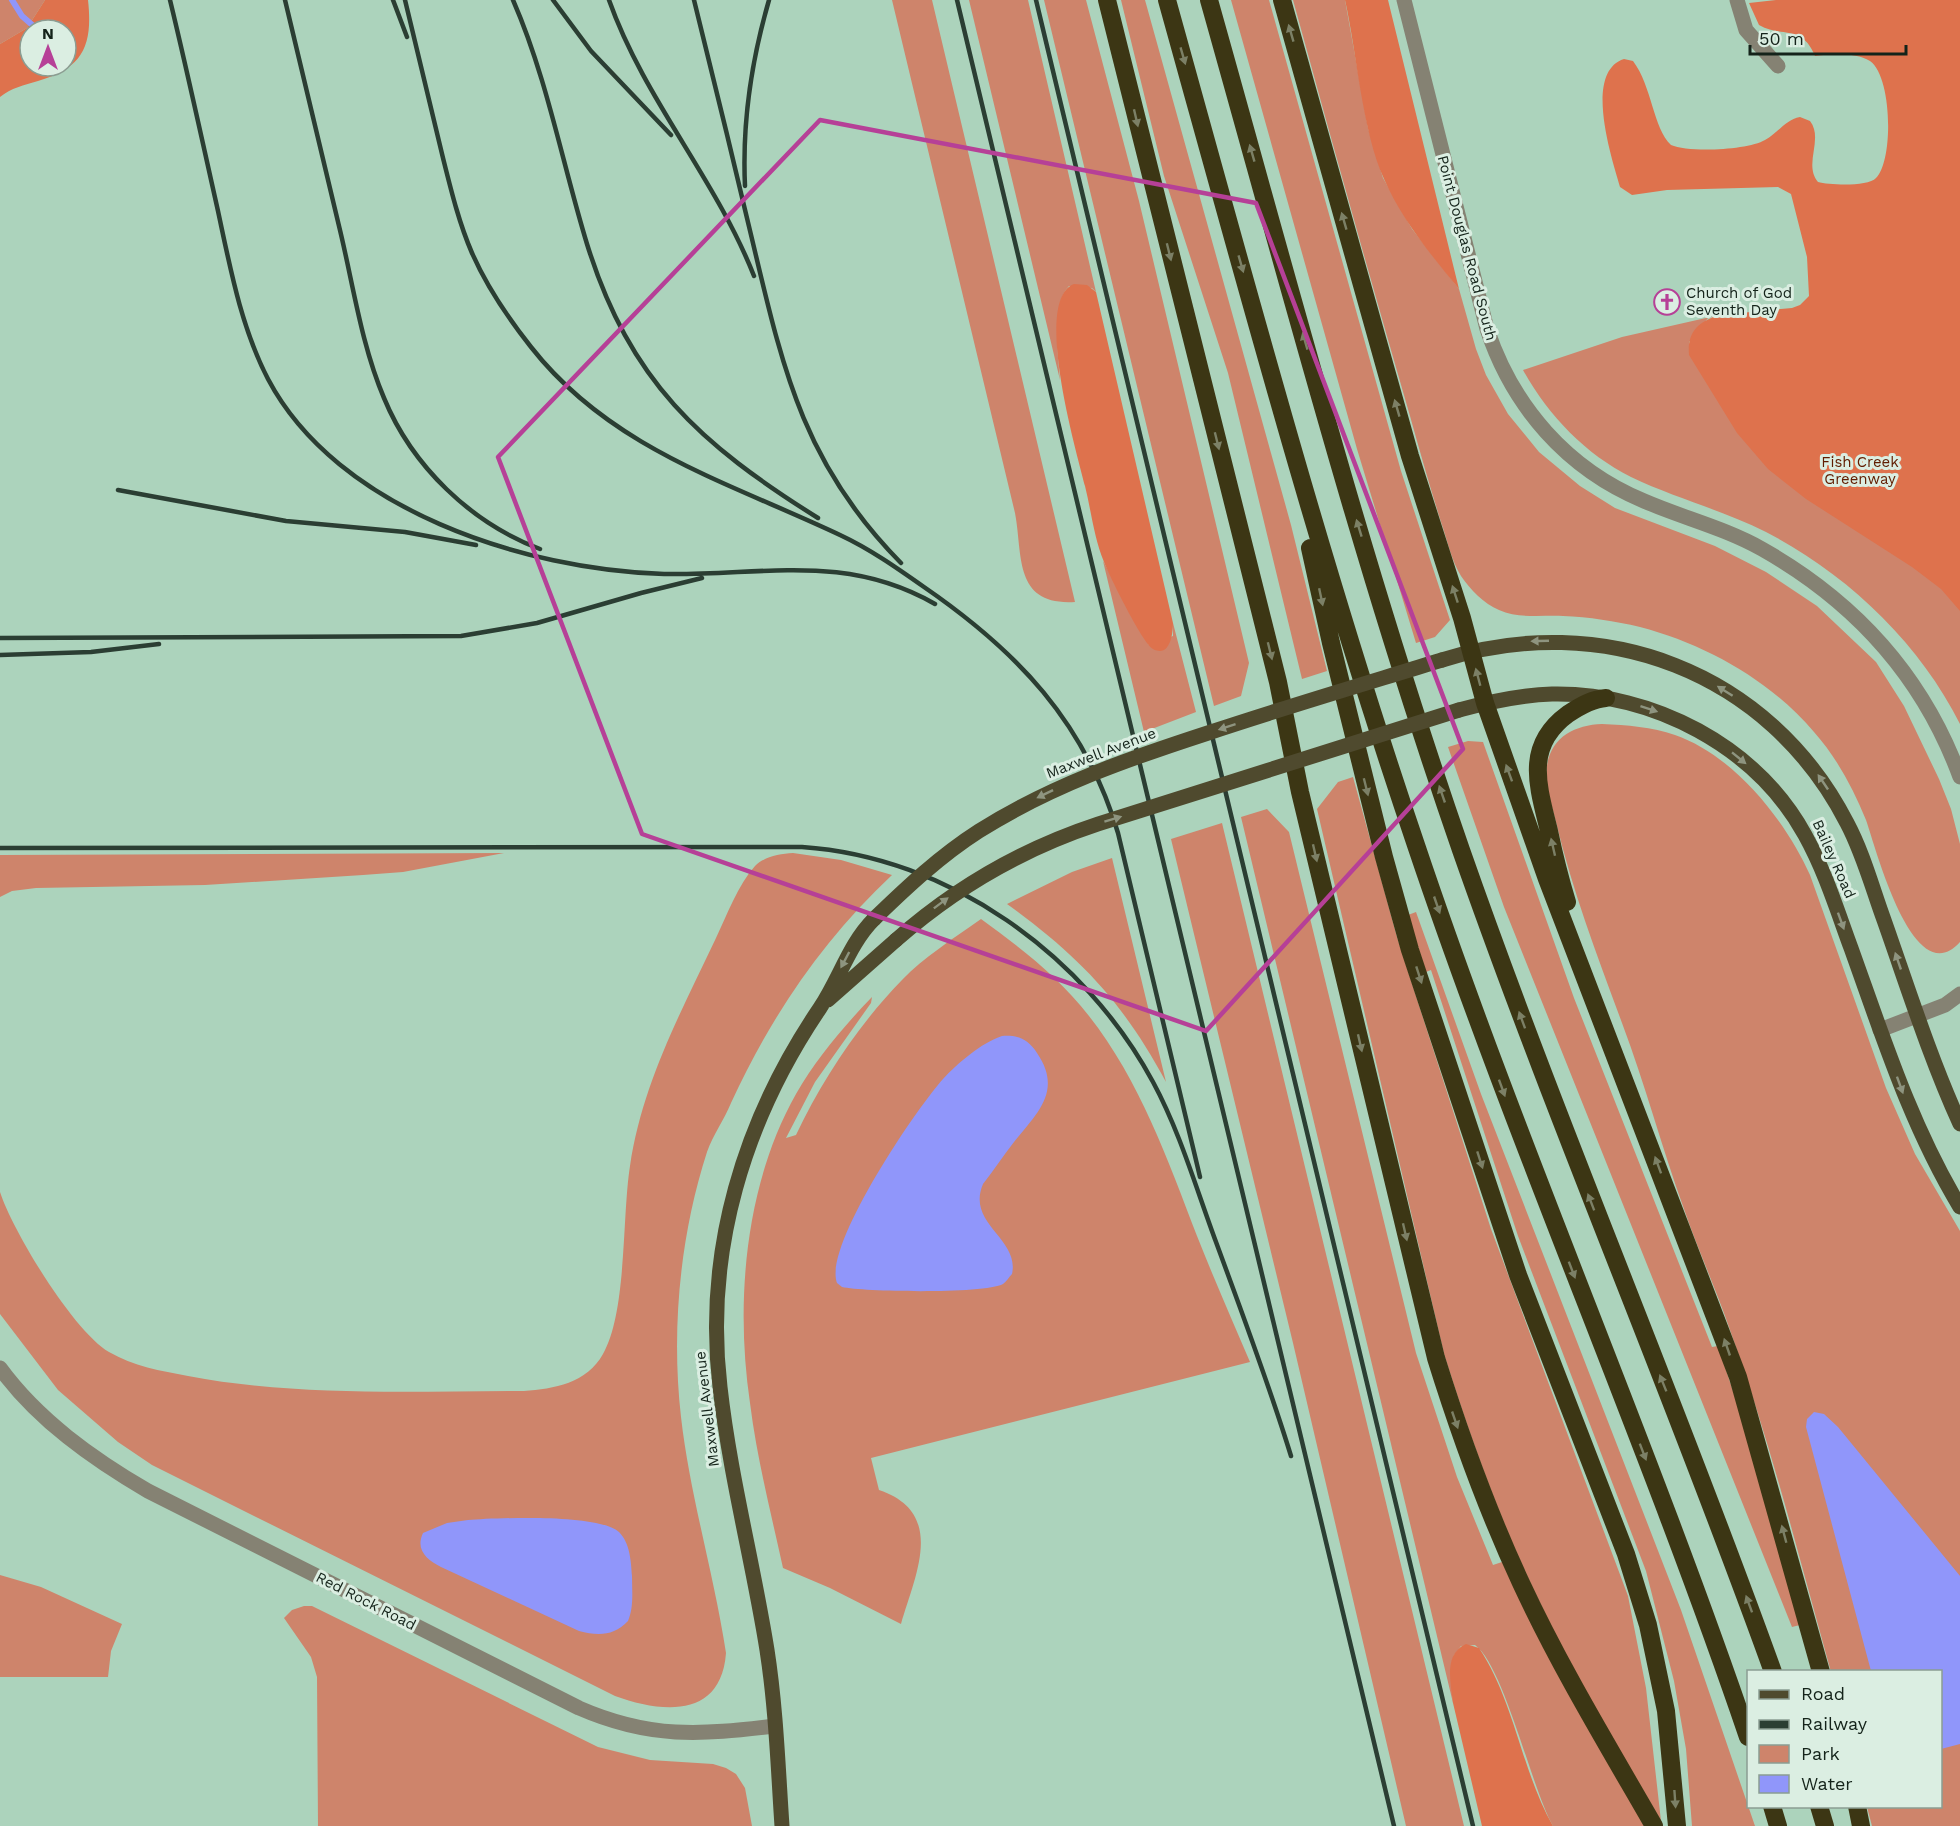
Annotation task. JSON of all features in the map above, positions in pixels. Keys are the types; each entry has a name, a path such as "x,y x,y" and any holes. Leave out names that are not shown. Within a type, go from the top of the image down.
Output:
{"highway":[{"path":"1107,0 1283,709 1301,796 1424,1316 1455,1421 1486,1502 1535,1612 1654,1826"},
{"path":"1167,0 1332,584 1400,796 1462,977 1525,1149 1685,1562 1747,1732"},
{"path":"1209,0 1352,507 1438,784 1527,1034 1773,1670"},
{"path":"1282,0 1410,456 1485,703 1547,879 1734,1366 1774,1498 1821,1670"},
{"path":"1278,396 1331,643 1395,897 1518,1275 1635,1582 1659,1672 1673,1772 1677,1826"},
{"path":"1589,985 1538,785 1537,768 1541,748 1554,726 1584,704 1606,698"},
{"path":"1773,1808 1778,1826"},
{"path":"1820,1808 1826,1826"},
{"path":"1858,1808 1862,1826"}],"main road":[{"name":"Bailey Road","path":"1471,651 1514,643 1547,641 1579,642 1626,648 1695,674 1731,695 1766,720 1807,759 1848,825 1960,1124"},
{"name":"Maxwell Avenue","path":"782,1826 767,1648 724,1421 717,1361 718,1296 724,1237 743,1158 760,1113 781,1069 821,1006 860,933 927,870 965,840 1042,795 1108,766 1471,651"},
{"name":"Bailey Road","path":"1485,703 1552,694 1606,698 1650,709 1708,736 1746,764 1783,801 1805,834 1818,860 1916,1124 1960,1207"},
{"name":"Maxwell Avenue","path":"821,1006 896,940 962,888 1042,845 1294,762 1485,703"}],"street":[{"name":"Point Douglas Road South","path":"1404,0 1487,329 1498,358 1527,410 1561,447 1609,483 1644,501 1719,528 1760,548 1838,599 1877,637 1916,687 1936,722 1960,777"},
{"path":"1737,0 1748,34 1778,66"},
{"path":"1881,1030 1945,1005 1960,994"},
{"name":"Red Rock Road","path":"0,1368 22,1395 59,1429 140,1486 579,1708 613,1722 656,1732 715,1733 775,1726"}],"highlighted area":[{"path":"820,120 1256,203 1463,749 1206,1031 642,834 498,457"}],"green space":[{"path":"0,0 45,0 33,18 18,18 18,33 0,44"},
{"path":"45,0 88,0 89,30 82,53 78,58 78,18 33,18"},
{"path":"892,0 932,0 1075,602 1055,601 1041,596 1031,587 1025,575 1015,513"},
{"path":"969,0 1028,0 1096,292 1092,288 1069,286 1063,294 1057,331 1060,380"},
{"path":"1044,0 1086,0 1139,201 1249,663 1241,696 1214,706"},
{"path":"1121,0 1145,0 1291,525 1327,671 1302,679 1228,373 1164,176"},
{"path":"1231,0 1269,0 1401,471 1450,620 1435,637 1416,643 1357,449"},
{"path":"1293,0 1345,0 1368,128 1383,178 1412,229 1459,289 1486,375 1508,414 1539,452 1580,486 1615,508 1715,546 1766,572 1817,606 1876,662 1904,706 1951,809 1960,844 1960,942 1943,953 1927,949 1912,933 1887,884 1861,808 1837,763 1797,713 1757,680 1735,666 1688,643 1640,627 1582,617 1523,616 1507,613 1483,600 1461,576 1454,563 1425,469"},
{"path":"1345,0 1388,0 1459,289 1408,223 1391,194 1376,159 1365,115"},
{"path":"1776,0 1960,0 1960,611 1941,589 1912,567 1806,499 1768,469 1737,433 1689,355 1692,334 1705,321 1719,315 1792,308 1800,305 1809,296 1807,257 1791,194 1778,187 1667,190 1632,195 1620,187 1607,138 1603,98 1605,81 1612,67 1624,59 1633,61 1639,71 1660,128 1671,145 1704,150 1746,146 1765,140 1790,121 1800,117 1810,121 1814,128 1812,167 1818,182 1857,184 1876,178 1882,168 1888,137 1886,100 1883,83 1877,70 1870,61 1857,56 1836,54 1815,56 1804,39 1791,33 1767,29 1759,25 1749,3"},
{"path":"18,33 18,78 47,78 18,87 0,97 0,44"},
{"path":"1074,284 1087,285 1096,292 1173,623 1167,648 1159,651 1148,644 1134,623 1107,569 1095,534 1067,412 1057,346 1057,318 1062,296"},
{"name":"Fish Creek Greenway","path":"1719,315 1708,318 1689,342 1689,355 1960,370 1960,724 1924,665 1902,638 1878,613 1825,568 1766,532 1614,468 1583,445 1556,418 1523,370 1622,337"},
{"path":"1103,561 1149,645 1173,636 1173,623 1196,712 1144,732"},
{"path":"1592,725 1630,726 1657,730 1697,745 1718,758 1737,774 1772,812 1787,833 1810,875 1886,1088 1915,1154 1960,1231 1960,1826 1872,1826 1867,1808 1942,1808 1942,1670 1830,1670 1784,1500 1745,1372 1684,1209 1630,1046 1586,924 1547,787 1547,766 1553,747 1566,734"},
{"path":"1468,741 1483,742 1574,998 1712,1347 1718,1346 1739,1409 1800,1625 1792,1627 1504,907 1448,747"},
{"path":"1353,777 1397,937 1491,1229 1628,1596 1646,1688 1661,1821 1584,1688 1526,1574 1488,1481 1444,1354 1317,809 1338,782"},
{"path":"1267,809 1289,832 1416,1353 1457,1477 1493,1565 1502,1562 1644,1826 1553,1826 1507,1701 1486,1657 1475,1645 1461,1646 1454,1655 1451,1665 1453,1703 1241,817"},
{"path":"1222,823 1464,1826 1406,1826 1293,1343 1171,839"},
{"path":"504,853 403,872 205,885 36,888 12,891 0,897 0,855"},
{"path":"793,853 841,860 892,875 843,926 821,953 800,981 763,1040 709,1146 690,1216 680,1283 678,1384 690,1476 726,1653 722,1674 713,1690 701,1700 686,1706 669,1707 651,1706 615,1696 152,1465 118,1442 58,1390 0,1314 0,1192 31,1255 79,1324 109,1352 137,1364 229,1383 313,1390 524,1391 558,1386 579,1378 596,1364 611,1336 620,1290 630,1166 644,1106 664,1049 743,882 755,866 763,860"},
{"path":"1112,858 1166,1082 1133,1028 1098,983 1057,943 1007,904 1072,872"},
{"path":"1416,912 1481,1094 1681,1610 1755,1826 1692,1826 1686,1749 1674,1681 1646,1571 1518,1236 1431,970 1426,972 1408,915"},
{"path":"981,919 1025,952 1065,988 1089,1016 1123,1067 1164,1150 1203,1252 1250,1362 871,1458 879,1490 900,1500 913,1514 920,1530 921,1547 918,1566 901,1624 830,1588 783,1568 756,1445 750,1403 744,1325 748,1244 765,1166 779,1129 812,1068 872,997 871,1003 815,1082 786,1138 796,1135 817,1094 843,1053 886,997 919,964"},
{"path":"0,1575 41,1587 122,1624 111,1651 108,1677 0,1677"},
{"path":"312,1606 598,1747 650,1760 713,1764 726,1768 736,1774 745,1788 752,1826 318,1826 317,1677 311,1657 284,1618 292,1610"},
{"path":"1466,1644 1479,1648 1491,1669 1510,1713 1533,1782 1553,1826 1482,1826 1453,1703 1450,1678 1454,1655"}],"water":[{"path":"1002,1036 1018,1037 1030,1044 1037,1053 1048,1079 1044,1101 983,1184 980,1198 981,1210 1008,1250 1012,1261 1012,1274 1003,1284 950,1291 898,1291 842,1287 837,1283 836,1265 844,1240 857,1210 894,1147 943,1079 978,1048"},
{"path":"1814,1412 1824,1414 1838,1427 1960,1576 1960,1744 1942,1749 1942,1670 1871,1670 1806,1427 1807,1419"},
{"path":"569,1519 607,1526 619,1532 628,1547 631,1564 632,1599 628,1621 617,1630 605,1634 579,1631 441,1567 424,1554 420,1544 423,1533 447,1523 468,1520"}],"waterway":[{"path":"12,0 24,18"}],"railway":[{"path":"170,0 232,275 250,339 268,379 299,425 339,464 387,497 440,524 496,545 553,560 610,570 664,574 802,570 835,572 868,578 901,588 935,604"},
{"path":"285,0 363,335 384,398 410,447 447,489 490,524 540,549"},
{"path":"393,0 407,37"},
{"path":"405,0 452,194 472,253 484,278 506,313 531,347 563,382 597,412 634,437 714,479 840,535 893,566 958,611 989,637 1044,692 1067,723 1104,793 1118,833 1200,1177"},
{"path":"513,0 545,90 587,244 604,292 625,335 648,372 674,405 704,435 776,491 818,518"},
{"path":"553,0 591,51 671,135"},
{"path":"609,0 641,71 720,206 754,276"},
{"path":"694,0 763,286 787,373 801,413 841,489 868,526 901,563"},
{"path":"745,186 744,162 749,92 757,46 769,0"},
{"path":"957,0 1394,1826"},
{"path":"1036,0 1473,1826"},
{"path":"118,490 286,521 405,532 476,545"},
{"path":"0,638 461,636 537,623 702,578"},
{"path":"0,655 91,652 159,644"},
{"path":"0,848 802,847 856,855 909,870 959,892 1007,920 1050,954 1090,993 1124,1036 1153,1082 1187,1160 1291,1456"}],"place":[{"name":"Church of God Seventh Day","path":"1667,302"}]}
